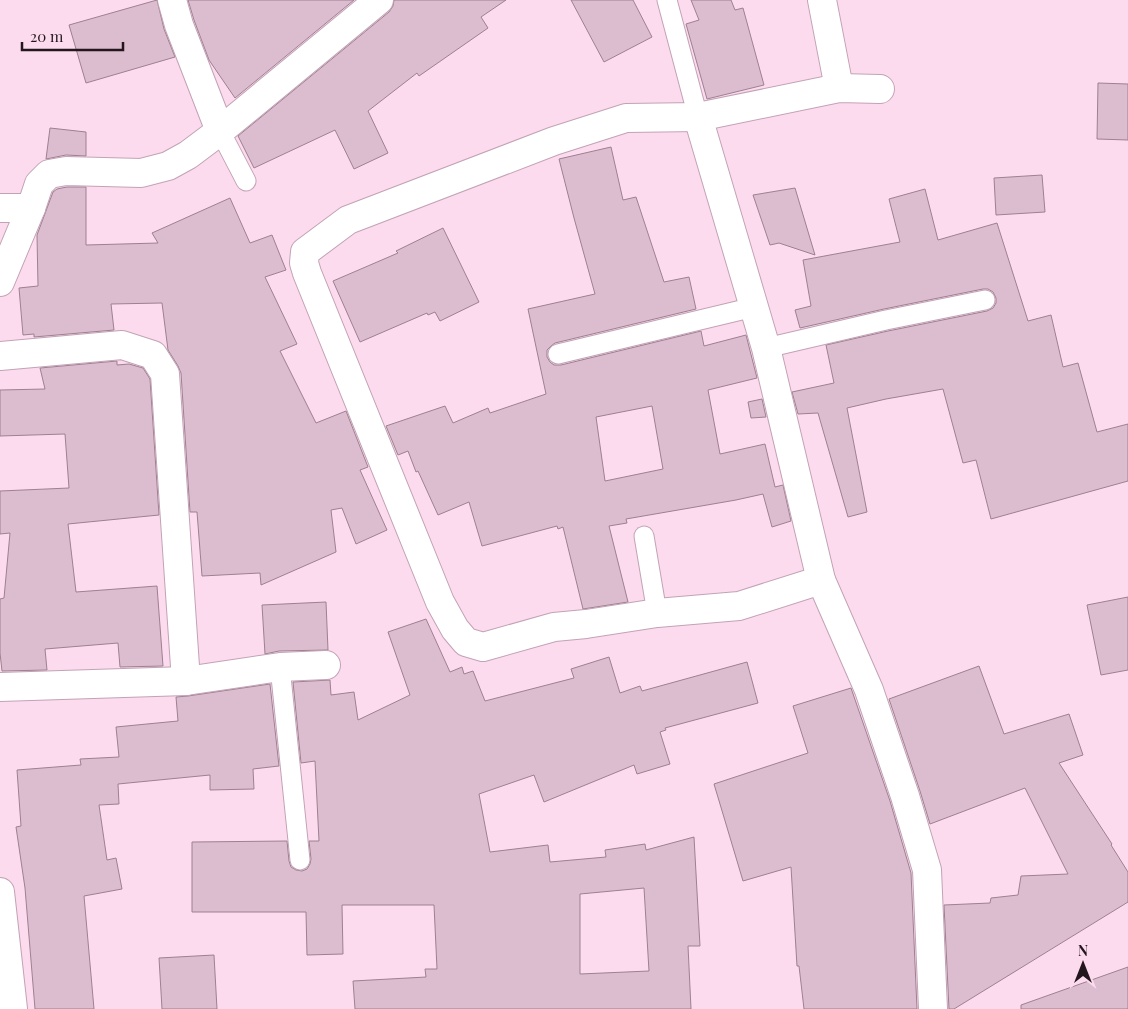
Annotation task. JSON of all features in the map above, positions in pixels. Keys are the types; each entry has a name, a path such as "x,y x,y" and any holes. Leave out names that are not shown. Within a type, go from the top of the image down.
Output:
{"street":[{"path":"172,0 179,25 220,131"},
{"path":"0,282 40,184 49,174 66,171 141,172 168,166 188,155 220,131 379,0"},
{"path":"822,0 839,88"},
{"path":"821,580 739,606 657,613 554,627 483,647 466,642 455,629 440,602 306,273 304,262 306,252 348,220 554,141 626,118 698,117 839,88 880,89"},
{"path":"698,117 766,348 821,580 869,690 905,796 927,870 933,1009"},
{"path":"0,208 31,208"},
{"path":"0,356 122,345 153,355 165,374 186,681"},
{"path":"0,687 186,681 280,667 326,665"},
{"path":"0,892 14,1009"}],"lane":[{"path":"666,0 698,117"},
{"path":"220,131 246,181"},
{"path":"766,348 886,320 985,300"},
{"path":"558,354 754,307"},
{"path":"644,536 657,613"},
{"path":"280,667 300,860"}],"building":[{"path":"157,0 164,29 175,57 86,83 69,25"},
{"path":"188,0 354,0 235,98 209,60"},
{"path":"394,0 506,0 481,17 488,28 419,76 417,73 368,111 388,153 354,169 335,130 254,168 238,136 389,12"},
{"path":"571,0 633,0 652,37 604,62"},
{"path":"691,0 731,0 735,10 743,8 764,85 707,99 686,24 699,20"},
{"path":"1098,83 1128,84 1128,140 1097,139"},
{"path":"50,128 86,132 86,156 66,155 46,159"},
{"path":"611,147 623,200 636,197 664,282 689,277 696,309 555,343 547,350 547,357 550,362 554,365 561,365 701,331 704,346 746,335 757,378 708,390 720,454 765,444 775,487 783,485 791,521 772,527 763,494 626,519 627,523 609,526 628,602 583,609 563,527 558,529 557,526 482,546 469,502 438,515 418,471 416,472 408,451 398,455 386,426 445,406 453,423 488,408 490,413 546,394 528,309 595,294 559,159","holes":["652,406 663,469 605,481 596,417"]},
{"path":"1042,175 1045,212 996,215 994,178"},
{"path":"67,187 86,187 86,245 158,243 152,233 230,198 250,243 272,235 286,270 265,277 297,344 280,351 316,423 346,411 368,467 360,470 387,530 356,544 342,508 331,510 336,552 261,585 260,573 202,576 197,512 190,512 181,373 168,350 162,303 111,304 114,330 34,337 34,334 23,335 19,288 38,286 37,235 53,192"},
{"path":"795,188 815,255 779,243 770,245 753,195"},
{"path":"925,189 938,240 997,223 1028,321 1051,315 1063,367 1078,363 1097,432 1128,424 1128,481 991,519 976,460 963,463 943,389 847,408 867,512 848,517 818,413 798,414 792,392 834,383 826,345 987,311 993,308 996,298 993,292 983,289 800,328 795,310 811,306 803,260 900,242 889,199"},
{"path":"443,228 479,302 440,321 435,312 428,315 427,313 360,342 333,281 398,253 396,251"},
{"path":"117,361 117,365 129,364 143,368 150,379 159,515 68,524 76,592 157,586 163,666 120,667 118,643 45,649 47,670 2,671 0,599 4,598 10,533 0,534 0,491 69,488 65,434 0,436 0,390 45,389 40,368"},
{"path":"762,399 766,417 751,418 748,402"},
{"path":"1128,597 1128,670 1101,675 1087,605"},
{"path":"326,602 328,650 279,651 265,654 262,605"},
{"path":"426,619 450,672 462,667 464,674 473,671 485,701 574,678 571,669 609,657 620,693 640,686 642,691 747,662 758,703 665,728 666,730 660,732 670,764 637,774 634,765 544,802 534,775 479,794 490,852 548,845 550,862 606,857 605,850 645,844 646,850 694,837 700,946 688,946 691,1009 355,1009 353,981 426,977 425,969 437,969 434,905 342,905 343,954 307,955 306,912 192,912 192,842 287,841 291,867 302,871 307,869 311,859 309,841 319,841 315,761 301,763 293,682 330,680 331,695 354,692 358,720 410,695 388,632","holes":["644,888 649,971 580,974 580,894"]},
{"path":"979,666 1004,734 1069,714 1083,755 1059,763 1128,872 1128,902 954,1009 949,1009 944,905 990,903 991,898 1018,895 1021,876 1068,874 1025,788 930,824 889,699"},
{"path":"270,684 279,766 253,769 254,789 210,790 210,775 118,784 119,804 99,805 107,860 116,858 122,889 84,896 94,1009 35,1009 25,888 16,827 21,826 17,770 81,765 80,759 119,757 116,727 178,721 176,697"},
{"path":"851,688 890,801 911,873 917,1009 804,1009 799,966 797,966 791,867 743,881 714,784 808,753 793,706"},
{"path":"214,955 217,1009 162,1009 159,958"},
{"path":"1128,967 1128,1009 1021,1009 1021,1005"}]}
